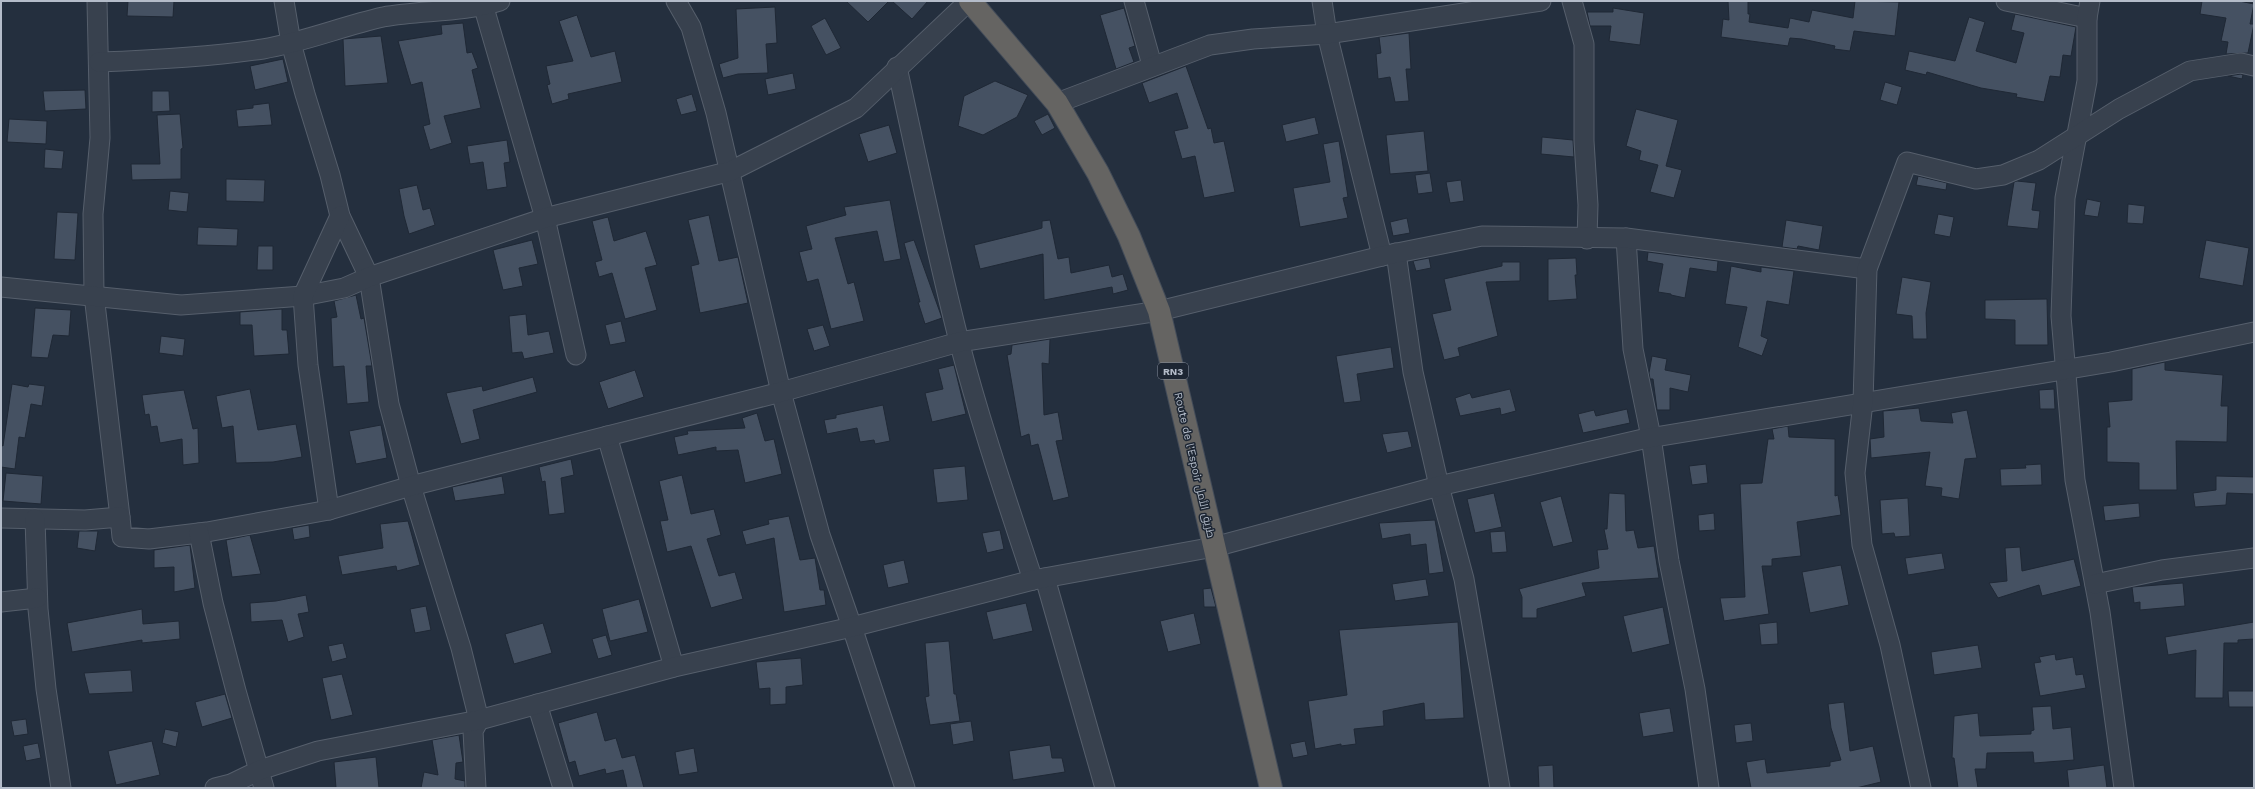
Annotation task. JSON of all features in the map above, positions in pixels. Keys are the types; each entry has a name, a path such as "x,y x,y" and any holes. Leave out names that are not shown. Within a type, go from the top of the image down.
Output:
{"highway":[{"name":"Route de l’Espoir طريق الأمل","path":"970,1 1057,103 1098,174 1129,236 1159,311 1271,788"}],"street":[{"path":"97,1 100,138 93,214 94,295 122,537 149,539 199,533 329,510 411,486 781,392 959,342 1159,311 1389,254 1482,236 1587,239 1626,238 1867,269"},
{"path":"284,1 292,43 340,216 369,277 389,404 411,486 461,648 479,720 473,731 476,788"},
{"path":"676,1 691,27 731,171 781,392 820,535 852,627 904,788"},
{"path":"1,287 94,295 181,305 303,296 344,288 369,277 545,218 731,171 856,108 897,67 970,1"},
{"path":"1134,1 1152,65"},
{"path":"1322,1 1326,34 1389,254 1413,372 1439,486 1464,579 1500,788"},
{"path":"1057,103 1152,65 1210,45 1253,39 1326,34 1541,1"},
{"path":"1572,1 1584,44 1584,141 1588,205 1587,239"},
{"path":"2006,1 2089,10 2087,81 2065,198 2061,316 2074,480 2095,584 2124,788"},
{"path":"99,62 255,49 292,43 384,17 488,3 545,218 576,355"},
{"path":"1921,788 1890,645 1862,545 1856,473 1863,402 1867,269 1907,162 1976,179 2003,175 2039,160 2118,109 2190,71 2241,63 2254,66"},
{"path":"897,67 925,198 959,342 976,403 1039,579 1105,788"},
{"path":"329,510 308,365 303,296 340,216"},
{"path":"1626,238 1633,349 1651,437 1668,553 1696,689 1710,788"},
{"path":"215,788 262,779 318,751 479,720 674,667 852,627 1039,579 1214,547 1439,486 1651,437 2064,368 2111,362 2254,332"},
{"path":"607,436 674,667"},
{"path":"1,518 85,520 120,517"},
{"path":"35,519 37,598 46,689 60,788"},
{"path":"199,533 213,603 236,691 262,779"},
{"path":"2095,584 2162,570 2254,558"},
{"path":"1,602 37,598"},
{"path":"537,704 563,788"}],"building":[{"path":"128,1 174,1 173,17 127,16"},
{"path":"846,1 889,1 868,22"},
{"path":"892,1 928,1 912,19"},
{"path":"1728,1 1748,1 1748,14 1750,14 1749,22 1788,28 1790,18 1809,22 1812,10 1853,18 1855,1 1899,2 1895,36 1854,31 1850,51 1834,49 1835,46 1802,39 1790,38 1788,46 1721,37 1723,19 1729,20"},
{"path":"2202,1 2239,1 2254,4 2250,24 2254,24 2248,53 2226,54 2228,42 2221,41 2226,18 2200,14"},
{"path":"775,7 777,43 766,44 768,73 738,74 723,78 719,64 738,58 736,9"},
{"path":"1124,8 1135,46 1129,48 1134,62 1116,69 1100,15"},
{"path":"1613,8 1644,13 1640,45 1609,41 1611,26 1590,26 1587,12 1613,12"},
{"path":"2015,14 2076,27 2071,56 2063,55 2060,77 2050,76 2044,102 2016,97 2017,94 1981,88 1927,72 1926,75 1905,70 1909,51 1955,61 1969,17 1985,22 1976,51 2016,63 2024,33 2011,30"},
{"path":"577,15 591,57 615,51 622,82 568,94 569,99 552,104 547,85 550,84 546,66 573,61 559,21"},
{"path":"825,18 841,48 826,55 811,26"},
{"path":"463,23 467,53 472,52 478,68 472,70 481,108 444,116 452,143 430,150 423,126 430,124 422,82 411,85 398,41 442,34 441,25"},
{"path":"1409,33 1411,69 1406,69 1409,101 1395,102 1390,77 1378,79 1376,54 1381,53 1379,37"},
{"path":"381,36 388,83 345,86 343,39"},
{"path":"283,59 288,82 255,90 250,66"},
{"path":"1186,66 1208,129 1211,128 1214,143 1224,141 1235,192 1204,198 1195,156 1182,159 1174,131 1188,128 1177,93 1149,103 1142,83"},
{"path":"793,73 796,89 768,95 765,79"},
{"path":"2243,75 2242,79 2228,76"},
{"path":"995,81 1028,95 1017,117 983,135 958,126 964,96"},
{"path":"1885,82 1902,87 1897,105 1880,100"},
{"path":"85,90 86,109 45,111 43,91"},
{"path":"152,91 169,91 170,111 152,112"},
{"path":"692,94 697,111 681,115 676,99"},
{"path":"269,103 272,125 238,127 236,110 253,108 253,105"},
{"path":"1636,109 1678,120 1666,166 1682,170 1674,198 1650,192 1658,165 1639,160 1641,151 1626,146"},
{"path":"180,114 183,148 181,149 181,179 132,180 131,164 160,164 157,115"},
{"path":"1048,114 1055,128 1042,135 1034,121"},
{"path":"1315,117 1319,134 1286,142 1282,125"},
{"path":"9,119 47,121 46,144 7,142"},
{"path":"889,125 897,153 868,162 859,134"},
{"path":"1424,131 1428,171 1390,174 1386,135"},
{"path":"1542,137 1573,140 1574,157 1541,154"},
{"path":"507,140 510,162 504,163 507,187 487,190 483,162 470,164 467,146"},
{"path":"1339,141 1348,197 1343,198 1348,218 1300,227 1293,188 1330,182 1323,144"},
{"path":"45,149 64,151 62,169 44,168"},
{"path":"1430,173 1433,192 1418,194 1415,175"},
{"path":"1918,176 1947,183 1946,190 1916,185"},
{"path":"226,179 265,180 264,202 226,201"},
{"path":"1461,180 1464,201 1450,203 1446,182"},
{"path":"2014,182 2036,183 2032,210 2040,211 2038,229 2007,226"},
{"path":"417,185 423,210 430,208 435,225 409,234 399,189"},
{"path":"170,191 189,193 187,212 168,210"},
{"path":"2087,199 2101,202 2098,217 2084,215"},
{"path":"890,200 901,259 884,262 877,231 835,238 848,284 854,282 864,321 831,329 818,279 807,282 799,252 812,249 806,226 846,215 844,207"},
{"path":"2128,204 2145,206 2143,224 2127,223"},
{"path":"57,212 78,213 75,260 54,259"},
{"path":"1938,214 1954,217 1950,237 1934,234"},
{"path":"709,215 719,261 738,257 748,303 700,313 691,266 699,264 688,220"},
{"path":"608,217 614,241 646,231 657,265 645,268 657,310 625,319 612,273 599,277 595,262 602,260 592,221"},
{"path":"1407,218 1410,233 1393,236 1390,222"},
{"path":"1050,220 1058,259 1069,257 1071,273 1109,265 1112,277 1123,274 1128,290 1113,294 1112,287 1044,300 1043,254 980,269 974,245 1042,228 1042,221"},
{"path":"1786,220 1823,226 1819,250 1798,246 1797,249 1782,247"},
{"path":"198,227 238,229 237,246 197,245"},
{"path":"532,240 538,264 519,268 523,286 503,290 493,250"},
{"path":"914,240 942,318 925,324 918,302 920,302 904,243"},
{"path":"2206,240 2249,248 2243,286 2199,278"},
{"path":"258,246 273,246 273,270 257,270"},
{"path":"1648,252 1718,261 1717,272 1690,268 1685,298 1658,292 1663,264 1647,261"},
{"path":"1429,258 1431,268 1416,271 1413,261"},
{"path":"1576,258 1577,275 1575,275 1577,299 1548,301 1548,259"},
{"path":"1502,262 1520,262 1520,281 1486,282 1498,336 1458,348 1460,356 1444,360 1432,314 1451,310 1444,279 1502,266"},
{"path":"1731,266 1761,272 1761,267 1794,271 1789,305 1767,301 1761,336 1768,339 1762,356 1738,347 1747,307 1725,304"},
{"path":"1902,277 1931,282 1926,313 1927,339 1913,339 1912,316 1896,314"},
{"path":"356,295 361,319 364,318 372,366 366,366 369,402 347,404 344,366 333,367 331,318 337,317 334,301"},
{"path":"2047,299 2048,345 2015,345 2015,320 1985,319 1985,300"},
{"path":"35,308 71,310 69,336 53,335 48,358 31,357"},
{"path":"282,309 282,330 287,330 289,354 254,356 252,325 240,325 240,312"},
{"path":"526,314 528,335 549,331 554,353 524,359 522,352 512,353 509,316"},
{"path":"621,321 626,342 610,345 605,325"},
{"path":"823,325 830,346 814,351 807,329"},
{"path":"161,336 185,339 183,356 159,353"},
{"path":"1050,339 1049,364 1042,363 1044,415 1058,412 1063,440 1056,441 1069,497 1053,501 1038,444 1031,446 1029,434 1021,437 1007,355 1011,354 1012,345"},
{"path":"1391,347 1394,368 1357,374 1361,401 1344,403 1336,356"},
{"path":"1652,356 1667,359 1665,370 1691,375 1688,392 1670,388 1670,410 1657,410 1653,379 1650,379 1649,373"},
{"path":"2165,362 2165,370 2223,375 2221,406 2228,406 2227,442 2176,441 2177,490 2139,490 2139,463 2107,462 2107,427 2110,427 2108,402 2132,400 2132,369"},
{"path":"954,365 966,414 932,422 925,393 943,389 938,369"},
{"path":"635,370 644,397 608,409 599,382"},
{"path":"533,377 537,392 473,410 480,439 461,444 446,393 482,386 483,391"},
{"path":"12,384 28,387 29,384 45,386 42,406 31,404 25,438 19,437 15,469 1,467 1,445 3,446"},
{"path":"250,389 258,430 296,424 302,457 273,462 236,463 233,426 222,428 216,396"},
{"path":"1510,389 1516,411 1501,415 1500,408 1460,416 1455,398 1470,393 1472,398"},
{"path":"2054,389 2055,409 2040,409 2039,390"},
{"path":"184,390 193,429 198,428 199,463 183,465 182,439 160,443 157,426 151,427 149,414 145,415 142,395"},
{"path":"883,405 890,441 875,444 874,440 860,442 857,428 827,434 824,420 836,418 836,415"},
{"path":"1919,408 1921,421 1953,423 1951,413 1967,410 1977,458 1965,459 1959,499 1941,496 1942,488 1925,486 1930,452 1871,458 1870,439 1884,437 1883,411"},
{"path":"1627,409 1630,423 1583,433 1578,414 1594,410 1596,416"},
{"path":"757,413 765,441 774,439 782,474 745,483 738,450 716,451 716,447 678,455 674,437 688,434 687,431 745,428 742,418"},
{"path":"381,425 387,458 356,464 349,431"},
{"path":"1788,426 1789,437 1835,439 1835,496 1838,495 1841,515 1797,522 1801,556 1772,559 1772,566 1762,566 1769,614 1724,621 1720,598 1745,597 1740,484 1762,483 1768,439 1774,439 1772,429"},
{"path":"1408,431 1412,447 1387,453 1382,434"},
{"path":"571,459 574,475 561,478 565,513 549,515 545,481 542,482 539,467"},
{"path":"1706,464 1708,483 1692,485 1689,466"},
{"path":"2041,464 2042,485 2001,486 2000,469 2026,468 2025,465"},
{"path":"965,466 968,500 937,503 933,469"},
{"path":"6,473 43,476 41,504 3,501"},
{"path":"682,475 691,514 714,509 721,535 707,539 719,576 735,572 743,599 711,608 691,546 667,552 660,521 668,520 659,481"},
{"path":"502,476 505,494 455,501 452,487"},
{"path":"2216,476 2254,477 2254,494 2227,493 2226,505 2195,507 2193,493 2216,490"},
{"path":"1494,493 1502,527 1475,533 1467,499"},
{"path":"1609,493 1625,494 1626,531 1634,530 1638,548 1654,546 1659,578 1582,583 1586,596 1537,609 1537,618 1522,618 1522,597 1519,589 1599,568 1597,550 1608,549 1604,529 1607,529"},
{"path":"1561,496 1573,542 1553,547 1540,502"},
{"path":"1908,498 1910,536 1895,537 1894,533 1882,534 1880,500"},
{"path":"2139,503 2140,517 2105,521 2103,506"},
{"path":"1714,513 1715,530 1699,531 1698,515"},
{"path":"789,516 800,560 815,558 820,590 824,590 826,605 784,612 774,538 746,545 742,531 769,524 768,520"},
{"path":"1435,520 1444,572 1429,574 1426,544 1411,546 1410,534 1382,539 1379,523"},
{"path":"408,521 420,565 397,571 396,566 342,575 338,556 383,548 380,524"},
{"path":"309,525 310,537 294,540 292,528"},
{"path":"1000,530 1004,549 987,553 982,533"},
{"path":"79,531 98,531 95,551 77,548"},
{"path":"1505,531 1507,552 1492,553 1490,532"},
{"path":"250,535 261,574 232,577 226,540"},
{"path":"190,545 195,588 174,592 174,567 154,568 154,550"},
{"path":"2020,547 2022,571 2074,559 2081,586 2042,596 2039,585 1998,598 1989,583 2007,581 2005,548"},
{"path":"1942,553 1945,569 1908,575 1905,558"},
{"path":"904,560 909,583 888,588 883,565"},
{"path":"1841,565 1849,605 1810,613 1802,572"},
{"path":"1426,579 1429,596 1395,601 1392,584"},
{"path":"2183,583 2185,606 2140,610 2140,602 2134,603 2132,587"},
{"path":"1211,588 1216,607 1204,607 1203,589"},
{"path":"306,595 309,612 298,614 304,637 288,642 282,620 251,622 250,603 276,601"},
{"path":"639,599 648,632 610,641 602,609"},
{"path":"1026,603 1033,631 993,640 986,612"},
{"path":"426,606 431,630 415,633 410,609"},
{"path":"1663,607 1670,644 1632,653 1623,616"},
{"path":"142,609 143,624 179,621 180,639 142,643 142,640 72,652 67,623"},
{"path":"1194,613 1201,644 1168,652 1160,621"},
{"path":"1458,622 1464,718 1425,720 1424,703 1383,711 1384,726 1354,729 1356,744 1341,746 1341,744 1315,749 1308,701 1347,695 1339,630"},
{"path":"1777,622 1778,644 1761,645 1759,624"},
{"path":"2254,622 2254,639 2238,640 2238,643 2224,643 2223,698 2195,698 2196,650 2168,655 2165,637"},
{"path":"543,623 552,653 514,664 505,634"},
{"path":"606,635 612,655 598,659 592,639"},
{"path":"949,641 954,694 956,694 960,721 930,725 925,697 929,696 925,643"},
{"path":"343,643 347,658 332,662 328,646"},
{"path":"1978,645 1982,668 1934,675 1931,652"},
{"path":"2055,654 2056,660 2073,657 2076,675 2083,674 2086,688 2040,696 2034,663 2041,662 2039,657"},
{"path":"801,658 803,685 786,687 786,704 770,705 770,688 759,689 756,662"},
{"path":"131,670 133,692 89,694 84,673"},
{"path":"342,674 353,715 331,720 322,678"},
{"path":"2228,691 2254,691 2254,707 2229,707"},
{"path":"225,694 232,718 202,727 195,702"},
{"path":"1844,702 1850,751 1873,746 1881,782 1856,788 1751,788 1746,762 1765,759 1767,773 1830,766 1830,762 1841,760 1831,728 1828,704"},
{"path":"2051,706 2053,729 2071,727 2074,760 2034,763 2033,752 1987,753 1986,769 1975,769 1978,788 1958,788 1954,758 1952,758 1954,716 1978,713 1980,736 2031,734 2031,731 2034,730 2032,707"},
{"path":"1670,708 1674,732 1643,737 1639,713"},
{"path":"597,712 605,741 616,738 622,758 635,755 644,788 627,788 623,770 606,774 605,769 579,776 575,761 569,763 558,723"},
{"path":"26,719 28,734 14,736 11,721"},
{"path":"971,721 974,741 953,745 950,724"},
{"path":"1751,723 1753,741 1736,743 1734,725"},
{"path":"165,729 179,732 176,747 162,743"},
{"path":"459,735 463,762 456,763 455,779 465,781 465,788 421,788 424,772 438,775 432,740"},
{"path":"152,741 160,775 116,785 108,751"},
{"path":"1305,741 1308,755 1293,758 1290,744"},
{"path":"38,743 41,758 26,761 23,746"},
{"path":"1050,745 1052,758 1062,758 1065,772 1013,780 1009,751"},
{"path":"694,748 698,772 679,775 675,752"},
{"path":"376,757 379,788 336,788 334,762"},
{"path":"1553,765 1554,788 1539,788 1538,766"},
{"path":"2104,765 2107,788 2069,788 2067,770"}]}
